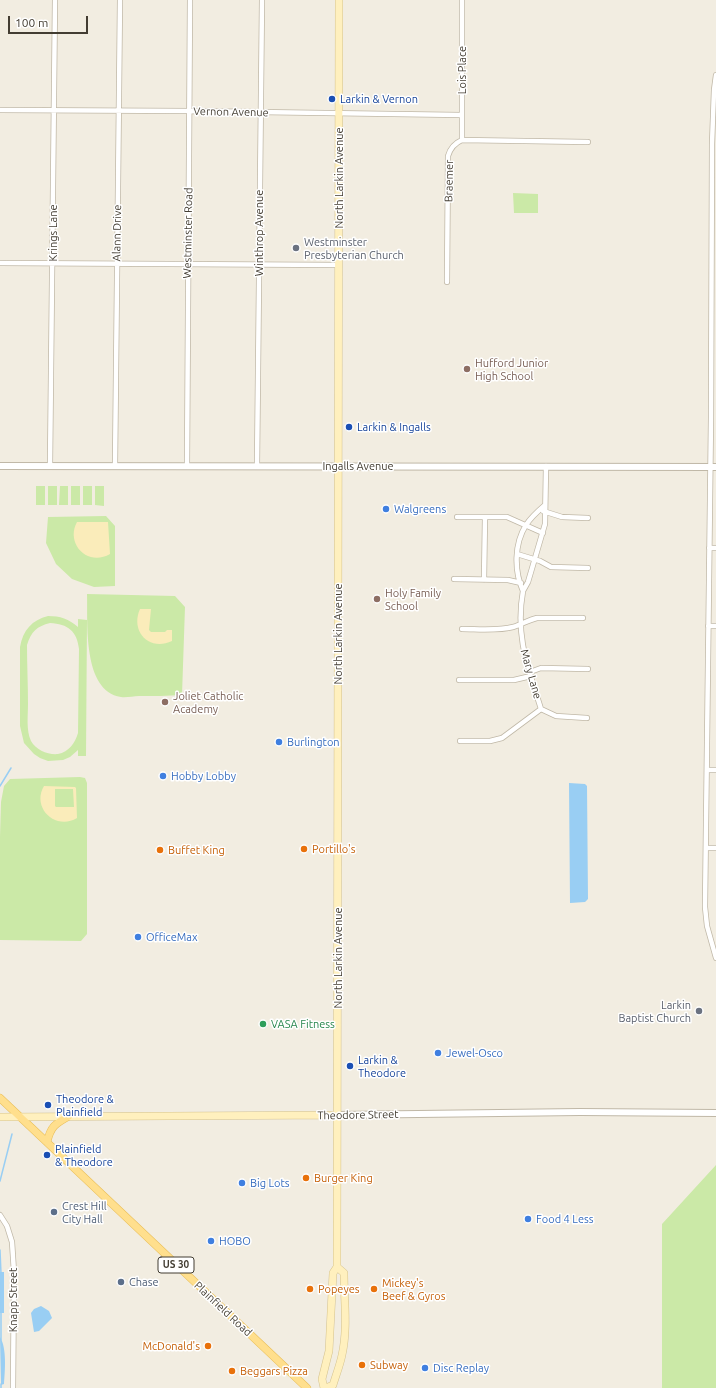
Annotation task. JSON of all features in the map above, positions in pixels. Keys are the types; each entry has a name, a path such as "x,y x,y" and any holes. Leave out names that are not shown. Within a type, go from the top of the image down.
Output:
{"main road":[{"name":"North Larkin Avenue","path":"337,1267 344,1273 345,1331 342,1354 333,1385 325,1388 322,1379 329,1351 333,1273 337,1267 339,0"},
{"name":"Plainfield Road","path":"0,1098 307,1388"},
{"name":"Theodore Street","path":"0,1117 338,1115"},
{"path":"47,1142 50,1131 54,1125 69,1116"}],"street":[{"name":"Krings Lane","path":"50,466 55,0"},
{"name":"Alann Drive","path":"115,466 120,0"},
{"name":"Westminster Road","path":"187,466 190,0"},
{"name":"Winthrop Avenue","path":"258,466 262,0"},
{"name":"Lois Place","path":"462,0 462,140"},
{"path":"716,75 714,90 713,467 709,548 707,848 705,907 716,958"},
{"name":"Vernon Avenue","path":"0,110 462,115"},
{"path":"462,140 588,142"},
{"name":"Braemer","path":"448,282 448,156 456,142 462,140"},
{"path":"0,263 339,265"},
{"name":"Ingalls Avenue","path":"0,466 713,467"},
{"name":"Mary Lane","path":"541,709 524,655 520,624 523,591 543,533 546,512 546,466"},
{"path":"523,591 519,582 516,563 518,543 526,525 545,505"},
{"path":"540,510 562,517 588,518"},
{"path":"457,517 507,517 543,533"},
{"path":"484,580 485,517"},
{"path":"709,548 716,548"},
{"path":"517,554 551,567 588,568"},
{"path":"454,579 508,580 526,585"},
{"path":"462,629 505,629 537,618 583,618"},
{"path":"708,626 716,626"},
{"path":"459,680 514,680 542,668 588,669"},
{"path":"460,741 490,741 502,738 541,709 556,716 587,718"},
{"path":"707,770 716,770"},
{"path":"707,848 716,848"},
{"name":"Theodore Street","path":"338,1115 580,1112 716,1113"},
{"name":"Knapp Street","path":"0,1215 7,1226 12,1242 13,1253 13,1388"}],"green space":[{"path":"513,193 538,194 538,213 514,213"},
{"path":"36,486 45,486 45,505 36,505"},
{"path":"48,486 57,486 57,505 48,505"},
{"path":"60,486 68,486 68,505 59,505"},
{"path":"71,486 80,486 80,505 71,505"},
{"path":"83,486 92,486 92,505 83,505"},
{"path":"95,486 104,486 104,506 95,505"},
{"path":"106,516 115,526 115,586 94,587 72,579 56,564 46,543 48,517"},
{"path":"87,594 175,596 185,607 182,695 121,697 108,692 99,682 93,669 88,637"},
{"path":"48,616 60,617 68,620 78,627 78,619 87,620 86,756 78,756 78,750 70,757 63,760 48,761 34,754 24,743 20,726 20,647 23,636 29,627 37,620","holes":["50,623 67,627 74,633 79,649 78,733 73,744 68,749 58,754 46,753 36,747 31,741 28,732 27,645 30,636 35,630"]},
{"path":"85,778 87,783 87,934 81,941 0,940 0,837 1,802 4,786 10,779"},
{"path":"716,1165 716,1388 662,1388 662,1224"}],"sand":[{"path":"77,522 108,522 110,554 94,558 81,551 76,545 74,538 74,530"},
{"path":"140,609 151,609 149,630 151,632 165,632 167,630 172,630 172,641 164,644 156,644 149,642 144,637 140,632 138,625"},
{"path":"44,786 75,787 77,818 61,822 48,815 43,809 41,794","holes":["55,789 73,789 74,807 56,807"]}],"water":[{"path":"569,783 585,784 587,786 588,899 585,902 570,903"},
{"path":"0,1272 4,1272 4,1313 0,1313"},
{"path":"41,1306 49,1311 52,1318 39,1331 34,1332 31,1313 34,1309"},
{"path":"0,1337 4,1347 5,1360 4,1384 1,1385"}],"waterway":[{"path":"0,786 11,768"},
{"path":"0,1181 12,1134"},
{"path":"0,1250 1,1274"},
{"path":"1,1312 1,1340"}],"place":[{"name":"Larkin & Vernon","path":"332,99"},
{"name":"Westminster Presbyterian Church","path":"296,248"},
{"name":"Hufford Junior High School","path":"467,369"},
{"name":"Larkin & Ingalls","path":"349,427"},
{"name":"Walgreens","path":"386,509"},
{"name":"Holy Family School","path":"377,599"},
{"name":"Joliet Catholic Academy","path":"165,702"},
{"name":"Burlington","path":"279,742"},
{"name":"Hobby Lobby","path":"163,776"},
{"name":"Portillo's","path":"304,849"},
{"name":"Buffet King","path":"160,850"},
{"name":"OfficeMax","path":"138,937"},
{"name":"Larkin Baptist Church","path":"699,1011"},
{"name":"VASA Fitness","path":"263,1024"},
{"name":"Jewel-Osco","path":"438,1053"},
{"name":"Larkin & Theodore","path":"350,1066"},
{"name":"Theodore & Plainfield","path":"48,1105"},
{"name":"Plainfield & Theodore","path":"47,1155"},
{"name":"Burger King","path":"306,1178"},
{"name":"Big Lots","path":"242,1183"},
{"name":"Crest Hill City Hall","path":"54,1212"},
{"name":"Food 4 Less","path":"528,1219"},
{"name":"HOBO","path":"211,1241"},
{"name":"Chase","path":"121,1282"},
{"name":"Popeyes","path":"310,1289"},
{"name":"Mickey's Beef & Gyros","path":"374,1289"},
{"name":"McDonald's","path":"208,1346"},
{"name":"Subway","path":"362,1365"},
{"name":"Disc Replay","path":"425,1368"},
{"name":"Beggars Pizza","path":"232,1371"}]}
